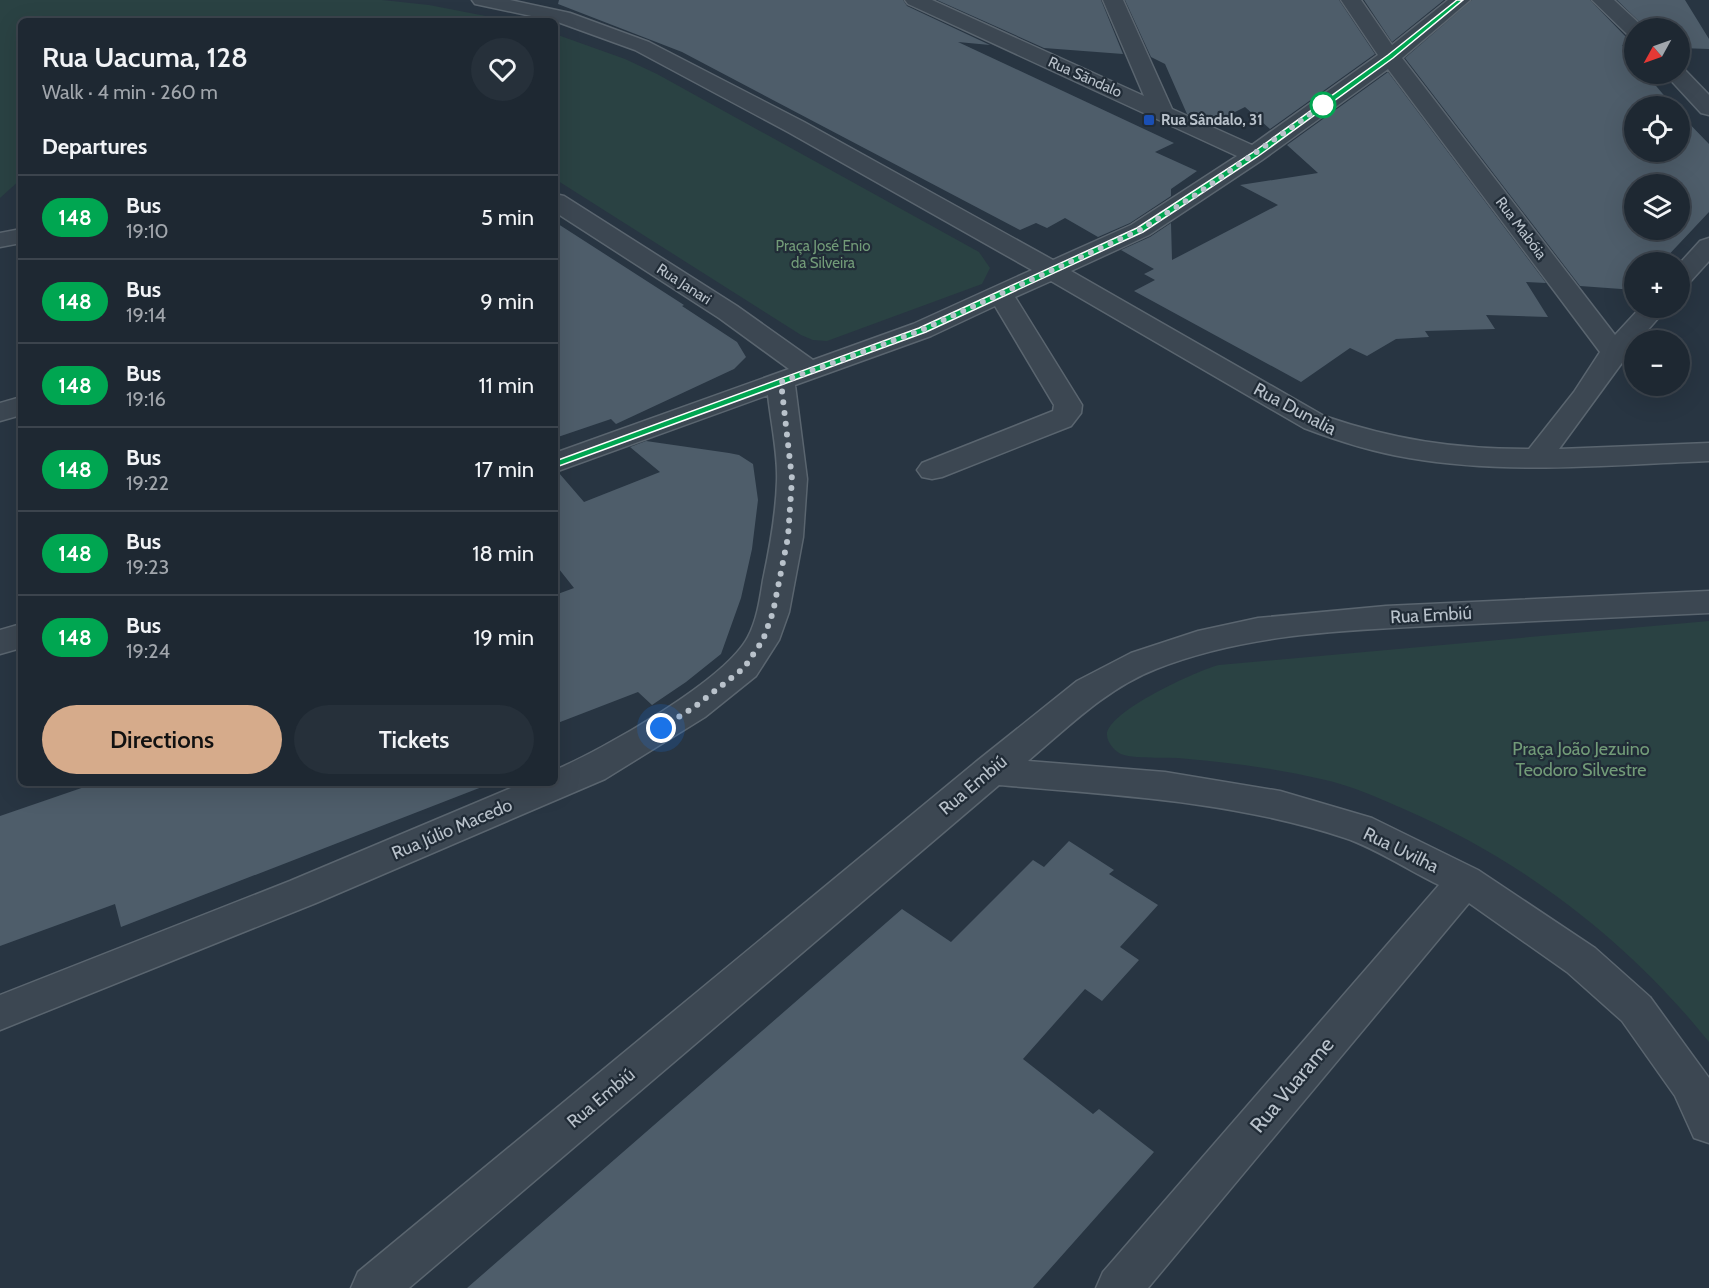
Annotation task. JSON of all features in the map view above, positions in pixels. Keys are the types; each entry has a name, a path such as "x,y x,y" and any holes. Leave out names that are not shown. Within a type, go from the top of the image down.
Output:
{"street":[{"path":"482,0 570,19 642,46 806,133 1053,271"},
{"name":"Rua Sãndalo","path":"915,0 1161,110 1254,155"},
{"path":"1113,0 1161,110"},
{"name":"Rua Mabóia","path":"1351,0 1390,57 1614,352"},
{"path":"558,462 922,330 1140,230 1254,155 1390,57 1460,0"},
{"path":"1602,0 1624,21"},
{"path":"1686,84 1709,108"},
{"name":"Rua Janari","path":"558,205 728,312 796,376"},
{"path":"0,240 18,237"},
{"path":"1690,267 1709,246"},
{"name":"Rua Dunalia","path":"1053,271 1314,422 1345,436 1400,449 1450,455 1538,457 1709,452"},
{"path":"932,470 1061,420 1067,413 1068,405 1001,295"},
{"path":"1538,457 1584,397 1614,352 1645,318"},
{"name":"Rua Júlio Macedo","path":"558,783 592,769 693,708 744,668 763,640 773,612 788,537 796,376"},
{"path":"0,412 18,407"},
{"name":"Rua Embiú","path":"374,1288 1089,690 1143,662 1198,643 1258,628 1374,618 1709,602"},
{"path":"0,642 18,637"},
{"name":"Rua Uvilha","path":"990,771 1165,786 1280,805 1359,828 1465,881 1581,960 1636,1009 1691,1084 1709,1124"},
{"name":"Rua Júlio Macedo","path":"0,1013 303,892 552,786"},
{"name":"Rua Vuarame","path":"1119,1288 1465,881"}],"green space":[{"path":"0,0 382,0 429,5 496,18 18,18 18,182 0,198"},
{"name":"Praça José Enio da Silveira","path":"558,35 625,59 657,74 979,252 990,268 982,284 827,341 813,340 801,335 558,181"},
{"name":"Praça João Jezuino Teodoro Silvestre","path":"1709,621 1709,1042 1678,1005 1609,938 1533,879 1450,831 1375,796 1332,782 1232,764 1130,756 1115,750 1107,738 1111,726 1136,704 1174,683 1219,665"}],"building":[{"path":"559,0 903,0 907,6 990,45 958,42 1174,143 1155,152 1197,171 1171,189 1171,196 1130,223 1098,237 1065,218 1047,228 1036,223 1020,230 682,52 558,4"},
{"path":"937,0 1101,0 1123,54 1044,48"},
{"path":"1125,0 1339,0 1375,54 1270,129 1245,107 1211,124 1187,114 1165,64 1151,57"},
{"path":"1364,0 1444,0 1392,42"},
{"path":"1472,0 1590,0 1624,35 1624,45 1622,45 1624,47 1624,84 1654,84 1665,96 1624,96 1624,162 1690,162 1690,124 1709,144 1709,212 1690,232 1690,174 1624,174 1624,240 1683,240 1671,252 1624,252 1624,289 1580,286 1405,58"},
{"path":"1617,0 1685,0 1709,39 1709,49 1690,48 1690,18 1636,18"},
{"path":"1388,72 1546,283 1526,282 1548,317 1486,315 1495,329 1425,331 1429,337 1396,339 1367,356 1350,348 1301,382 1134,291 1155,280 1144,274 1154,269 1121,250 1150,237 1171,223 1172,260 1278,205 1240,185 1318,173 1287,145"},
{"path":"558,224 737,342 746,357 734,369 616,424 611,419 558,437"},
{"path":"646,441 739,455 753,464 758,500 752,549 741,598 721,654 686,682 652,705 638,692 558,723 558,594 574,588 558,568 558,473 584,502 660,472 630,447"},
{"path":"87,786 484,786 121,927 115,904 0,946 0,816"},
{"path":"1069,841 1114,870 1109,874 1158,905 1120,947 1139,960 1102,1001 1085,989 1023,1059 1093,1114 1099,1109 1154,1152 1033,1288 467,1288 902,909 951,942 1033,860 1044,867"}],"bus line":[{"name":"148","path":"558,462 922,330 1140,230 1254,155 1390,57 1460,0"}],"place":[{"name":"Rua Sândalo, 31","path":"1149,120"}],"route":[{"path":"661,728 693,708 744,668 763,640 773,612 788,537 792,479 781,382 922,330 1140,230 1197,194 1332,99 1323,105"}]}
